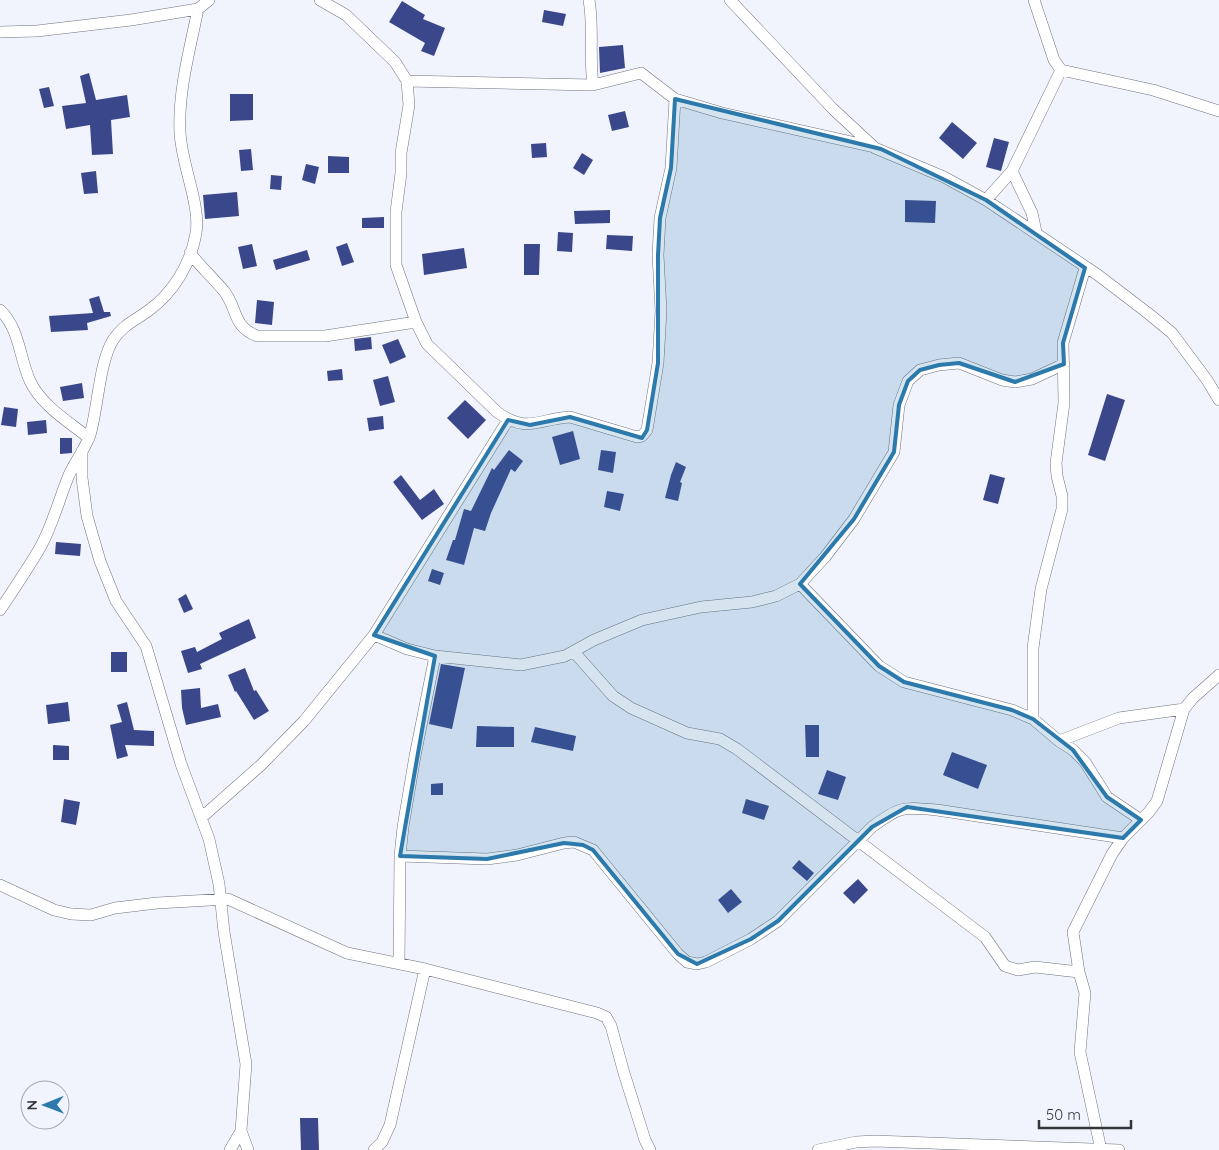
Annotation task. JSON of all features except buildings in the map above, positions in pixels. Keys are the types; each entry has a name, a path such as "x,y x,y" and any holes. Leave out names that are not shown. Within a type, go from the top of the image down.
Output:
{"street":[{"path":"0,32 37,32 198,9 209,0"},
{"path":"320,0 346,15 395,62 407,81 408,105 401,153 401,173 396,212 396,265 416,322 427,344 497,412 508,420 530,425 570,417 637,437 642,436 648,430 658,363 661,311 658,255 660,218 671,168 675,99"},
{"path":"589,0 593,85"},
{"path":"730,0 833,109 875,148"},
{"path":"1034,0 1054,60 1062,70 1153,90 1219,111"},
{"path":"0,610 41,546 69,474 89,438 109,347 125,326 163,300 174,286 190,253 196,232 196,211 182,154 180,114 198,9"},
{"path":"986,200 1012,171 1062,70"},
{"path":"407,81 593,85 641,73 675,99 722,113 875,148 944,177 986,200 1098,275 1172,333 1207,380 1219,400"},
{"path":"1012,171 1032,214 1036,232"},
{"path":"190,253 225,292 242,327 247,332 257,336 325,336 416,322"},
{"path":"1033,719 1033,648 1041,589 1062,509 1062,496 1056,463 1064,403 1063,343 1085,268"},
{"path":"0,310 13,326 31,382 42,398 59,415 89,438"},
{"path":"374,635 407,649 435,656 521,665 565,656 594,640 642,620 701,607 752,602 776,596 800,584 825,557 854,519 894,452 899,405 908,381 920,370 939,365 960,363 1002,380 1015,382 1032,379 1064,364"},
{"path":"201,818 261,765 304,721 374,635 508,420"},
{"path":"82,451 82,478 87,516 100,561 116,601 146,646 181,764 208,839 219,884 229,963 246,1064 241,1131 248,1150"},
{"path":"800,584 879,666 904,682 1012,710 1033,719 1073,750 1085,762 1107,797 1141,820"},
{"path":"574,652 613,696 631,708 687,734 720,739 738,749 985,937 1005,966 1018,970 1035,967 1079,972"},
{"path":"399,964 400,856 403,827 435,656"},
{"path":"1100,1150 1080,1052 1084,993 1073,932 1112,854 1123,838 1157,800 1184,709 1193,698 1219,675"},
{"path":"1059,741 1119,718 1184,709"},
{"path":"400,856 487,859 517,855 564,843 574,842 583,845 592,850 678,954 686,962 697,964 706,962 751,940 778,921 858,840 890,814 907,807 1123,838"},
{"path":"0,885 54,910 71,914 90,915 116,908 148,904 228,899 347,953 425,969 597,1013 606,1017 611,1026 626,1082 650,1150"},
{"path":"374,1150 382,1142 390,1125 425,969"},
{"path":"230,1150 241,1131"},
{"path":"818,1150 856,1142 895,1146 987,1146 1119,1150"}],"highlighted area":[{"path":"675,99 881,149 986,200 1085,268 1063,343 1064,364 1015,382 959,363 939,365 920,370 908,381 899,405 894,452 854,519 800,584 879,666 904,682 1012,710 1033,719 1073,750 1107,797 1141,820 1123,838 907,807 872,827 778,921 751,939 697,964 678,954 593,850 583,845 564,843 487,859 400,856 435,656 374,635 508,420 530,425 570,417 642,438 647,430 658,363 660,218 671,168"}]}
